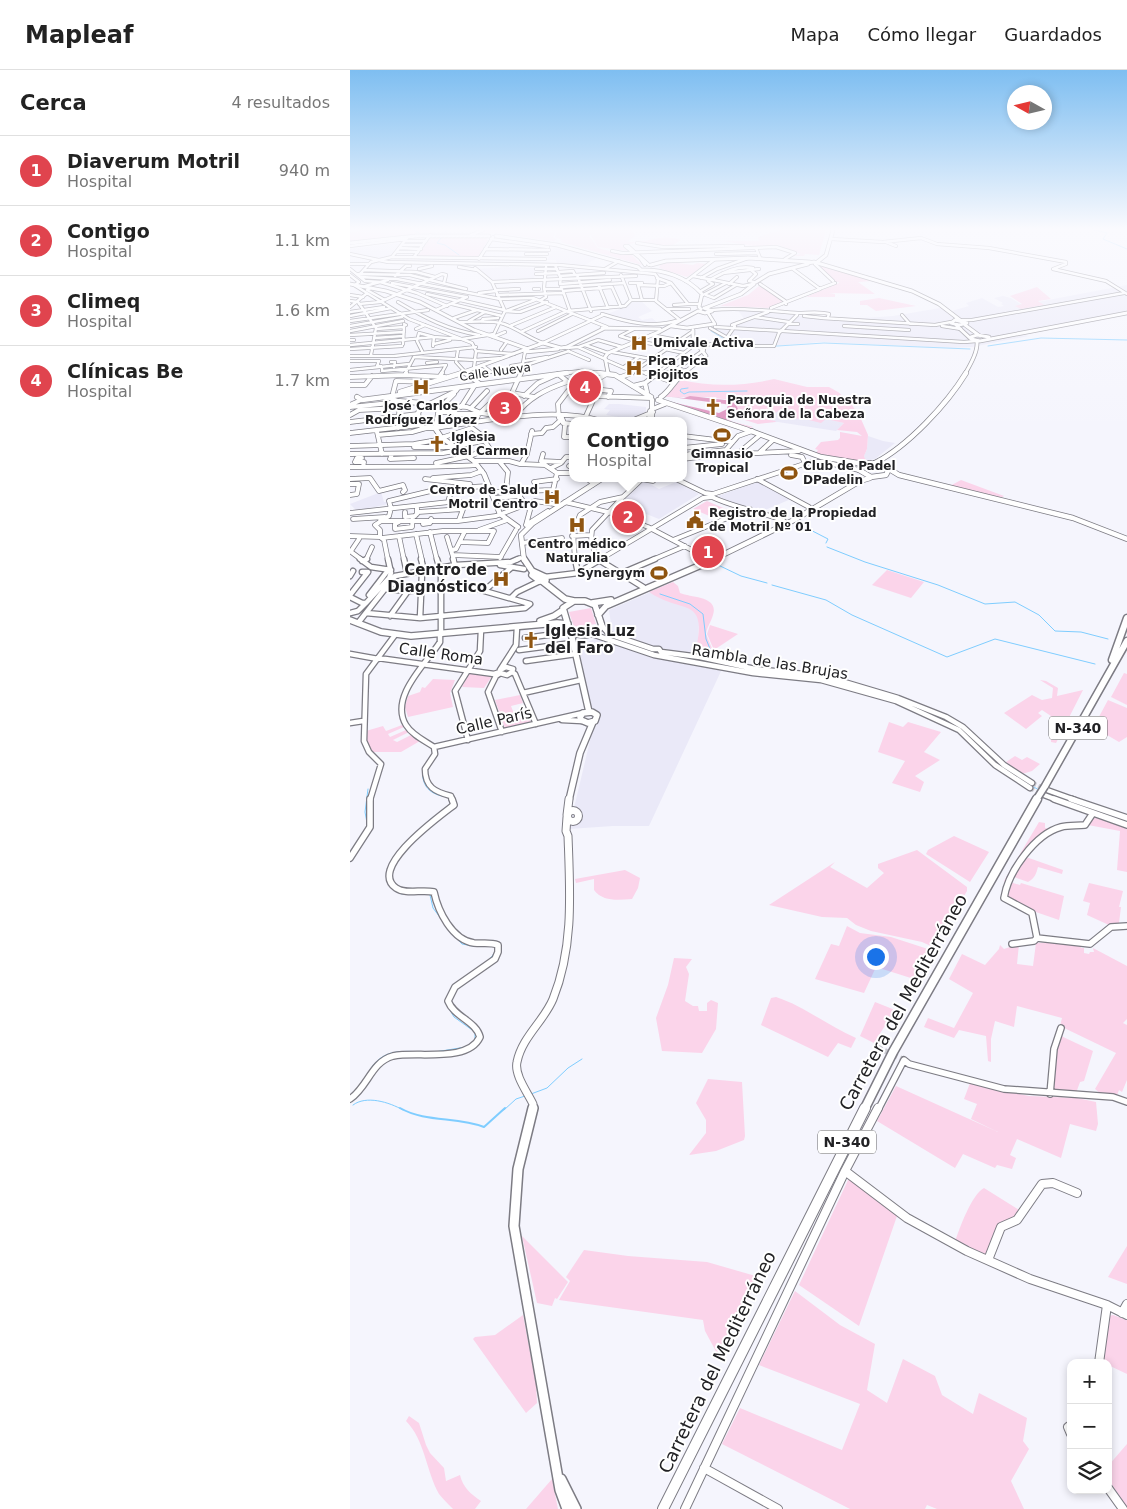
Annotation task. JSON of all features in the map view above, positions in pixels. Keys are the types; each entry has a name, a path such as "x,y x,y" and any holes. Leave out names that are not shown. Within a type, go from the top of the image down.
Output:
{"highway":[{"path":"1110,670 1127,618"},
{"name":"Carretera del Mediterráneo","path":"663,1509 893,1052 1044,792 1127,641"},
{"path":"1120,655 1127,648"},
{"name":"Carretera del Mediterráneo","path":"657,1509 671,1495"}],"main road":[{"path":"406,297 487,335 527,351"},
{"path":"700,297 698,304 710,322 710,326"},
{"path":"702,297 699,307 710,326"},
{"path":"703,312 733,297"},
{"path":"608,373 605,360 610,352 659,332 680,320 739,297"},
{"path":"920,297 940,308 977,344"},
{"path":"925,297 939,304 983,338"},
{"path":"874,463 908,438 940,408 965,375 977,344 983,338 1000,337 1127,313"},
{"path":"952,321 961,320"},
{"path":"956,325 966,324"},
{"path":"350,400 393,393 464,372 514,354 572,347 605,328 655,329 669,327 673,329 677,327 710,326"},
{"path":"693,331 710,326"},
{"path":"651,417 652,411 657,403 654,398 670,391 674,382 704,358 706,353 700,346 693,331 687,328"},
{"path":"655,329 659,332"},
{"path":"882,476 888,473 885,461 920,432 952,400 970,375 977,344 983,338"},
{"path":"503,357 527,351 543,343 553,348"},
{"name":"Calle Nueva","path":"385,396 558,374 608,373 621,377 644,394 665,404 750,431 799,451 851,464"},
{"path":"373,396 385,396 400,402 421,403 419,411 422,428 435,428 442,438 469,456 482,471 500,514 522,528"},
{"path":"360,397 385,396"},
{"path":"851,464 874,463 886,467 899,475 1073,518 1127,539"},
{"path":"851,464 872,477"},
{"path":"518,565 540,579 565,599 574,601 585,600 592,603 606,602 709,559 784,522 855,480 859,470 865,464"},
{"path":"598,615 606,606 723,556 794,520 860,480 872,477 898,478 989,503 1072,520 1127,544"},
{"path":"522,528 533,523 596,482"},
{"path":"518,565 526,564 521,535 522,528"},
{"path":"518,565 522,528"},
{"path":"556,592 560,608 563,609 568,624 570,632 569,644 575,653"},
{"path":"377,630 440,633 540,621 554,616 574,601"},
{"path":"585,713 585,700 575,653 576,644 597,632 602,626 595,606 592,603"},
{"path":"350,620 395,635 558,623 568,624"},
{"path":"570,632 589,635"},
{"path":"568,836 566,831 569,796 586,735 593,722 597,719 597,715 585,713 580,717 586,735"},
{"path":"582,722 593,722"},
{"path":"567,1509 560,1490 514,1226 518,1169 533,1112 533,1104 518,1073 516,1064 521,1047 552,1001 562,972 571,908 568,836 574,820 580,816 576,812 569,796"},
{"path":"567,816 576,812"},
{"path":"567,816 574,820"},
{"path":"559,1476 576,1509"}],"street":[{"path":"359,302 363,297"},
{"path":"370,297 424,325 471,342 476,349 474,368"},
{"path":"379,297 384,300"},
{"path":"350,302 380,302 391,297"},
{"path":"426,297 446,306"},
{"path":"442,297 520,312 547,302"},
{"path":"436,310 466,297"},
{"path":"423,353 418,340 419,333 434,337 462,339 495,333 495,327 502,317 503,310 498,297"},
{"path":"503,310 534,297"},
{"path":"534,297 605,328"},
{"path":"542,300 546,297"},
{"path":"566,297 570,312"},
{"path":"584,297 589,310 629,323 670,323 680,320"},
{"path":"604,297 608,308"},
{"path":"616,297 621,307"},
{"path":"683,297 689,304 692,315"},
{"path":"777,297 785,302 791,302 802,297"},
{"path":"961,320 972,320 1092,297"},
{"path":"350,316 366,314 409,298"},
{"path":"715,298 724,301"},
{"path":"520,332 570,312 621,307 628,304 631,300 656,300 680,320"},
{"path":"359,302 375,328 371,355"},
{"path":"398,302 432,322 456,329 454,330 482,336"},
{"path":"768,309 785,302"},
{"path":"451,304 502,317"},
{"path":"674,305 698,304"},
{"path":"717,305 724,308"},
{"path":"781,305 780,308 785,310 829,314 828,317"},
{"path":"350,312 388,307"},
{"path":"510,326 556,307"},
{"path":"461,311 468,308"},
{"path":"703,312 724,308 818,313"},
{"path":"666,309 689,309"},
{"path":"763,309 820,318 943,326 961,329"},
{"path":"350,321 428,310"},
{"path":"454,318 477,310"},
{"path":"728,336 733,327 755,316 772,311"},
{"path":"468,322 485,312"},
{"path":"538,331 562,320 570,312"},
{"path":"818,313 815,315 820,318 828,317 833,319"},
{"path":"460,322 499,323 510,326 525,336 543,343 603,315"},
{"path":"710,326 742,346 774,346 781,330 797,315"},
{"path":"902,315 912,324 942,325 952,321"},
{"path":"350,326 405,316"},
{"path":"755,316 798,324"},
{"path":"481,322 483,319 502,317"},
{"path":"841,334 846,320"},
{"path":"901,323 907,320"},
{"path":"966,324 972,320"},
{"path":"416,329 432,322"},
{"path":"727,326 742,322"},
{"path":"375,328 404,324"},
{"path":"350,331 404,324"},
{"path":"402,352 404,324"},
{"path":"431,328 439,324"},
{"path":"907,339 912,324"},
{"path":"943,326 956,325"},
{"path":"710,326 977,344"},
{"path":"844,326 909,330"},
{"path":"634,329 620,336 684,353"},
{"path":"621,377 632,372 693,331"},
{"path":"350,335 404,332"},
{"path":"493,337 505,332"},
{"path":"651,335 677,340"},
{"path":"375,338 403,336"},
{"path":"434,337 433,345 453,339"},
{"path":"350,345 434,337"},
{"path":"534,340 527,341 538,345"},
{"path":"511,364 543,362 572,347 600,340 622,347"},
{"path":"501,350 506,343"},
{"path":"633,386 644,383 684,353 700,346 718,343"},
{"path":"585,344 610,352 651,359"},
{"path":"350,350 402,346"},
{"path":"671,373 700,346"},
{"path":"387,347 387,354"},
{"path":"572,347 597,354 605,360 632,372 656,374 688,370"},
{"path":"572,347 590,360"},
{"path":"457,348 456,361 464,372 477,384 461,407"},
{"path":"350,356 423,353 457,348 514,354"},
{"path":"527,351 520,378 512,393 534,397"},
{"path":"597,354 610,352"},
{"path":"362,361 367,355"},
{"path":"405,374 414,357 475,361 503,357"},
{"path":"523,363 547,357"},
{"path":"624,367 640,357"},
{"path":"427,363 437,360"},
{"path":"434,367 437,360"},
{"path":"350,361 379,361 377,366 384,366 382,371 446,367"},
{"path":"362,361 364,369"},
{"path":"391,362 395,362 395,367"},
{"path":"350,370 395,367 409,364"},
{"path":"482,365 491,372"},
{"path":"440,369 446,367"},
{"path":"440,376 446,367"},
{"path":"423,374 429,368"},
{"path":"515,416 520,409 546,388 569,382 587,372"},
{"path":"578,392 583,387 604,377 608,373"},
{"path":"350,378 405,374 445,377"},
{"path":"524,396 538,383 558,374 569,382"},
{"path":"656,374 674,382"},
{"path":"350,384 365,385 372,376"},
{"path":"393,393 396,381 431,382"},
{"path":"569,382 568,391 558,404 561,420 565,425 564,437 569,437"},
{"path":"587,417 595,396 608,397 644,394 644,383"},
{"path":"350,422 398,416 419,411 426,404 456,391 458,388"},
{"path":"568,391 590,393 593,390 599,389 611,391 608,397"},
{"path":"471,408 487,391"},
{"path":"454,394 438,412 435,428 463,423 501,420 515,416 569,419"},
{"path":"491,403 506,405 517,395"},
{"path":"350,406 360,397 364,405"},
{"path":"475,422 480,413 497,397 513,399"},
{"path":"350,406 400,402 398,428"},
{"path":"426,404 471,408 480,413"},
{"path":"640,417 665,404"},
{"path":"351,413 399,408"},
{"path":"377,409 377,419"},
{"path":"438,412 455,412 455,414 480,413 510,417"},
{"path":"455,414 456,425"},
{"path":"463,423 466,418"},
{"path":"561,420 569,423"},
{"path":"521,464 529,445 531,434 542,433 546,428 552,427 561,420"},
{"path":"415,445 464,431 480,423"},
{"path":"350,433 420,425"},
{"path":"378,435 412,432 426,428"},
{"path":"436,463 469,456 490,449 478,431 472,428"},
{"path":"377,430 382,454"},
{"path":"722,455 738,436 750,431"},
{"path":"412,432 415,445 412,466"},
{"path":"742,450 760,435"},
{"path":"717,441 724,436"},
{"path":"687,437 732,442"},
{"path":"760,452 772,440"},
{"path":"687,448 732,442"},
{"path":"350,454 392,454 390,459 443,453 457,448 485,443"},
{"path":"350,446 415,445 457,448"},
{"path":"687,454 726,450"},
{"path":"687,459 799,451"},
{"path":"771,453 802,457 805,464"},
{"path":"536,457 543,456 541,461 562,462"},
{"path":"551,468 562,462 566,457 569,457"},
{"path":"362,458 357,458 355,462 364,462 363,467"},
{"path":"499,461 508,472 506,491"},
{"path":"350,467 412,466 436,468 499,461 545,465 557,473 569,473"},
{"path":"712,496 805,464 824,462 859,470"},
{"path":"482,471 425,479 488,486"},
{"path":"490,492 520,490 551,491 555,489 557,473"},
{"path":"350,479 370,478 379,491 403,485 405,490 403,492"},
{"path":"534,482 557,479"},
{"path":"757,479 809,507"},
{"path":"639,482 595,525 590,535 596,559 643,587"},
{"path":"684,482 705,495 712,496 732,506 765,513 784,522"},
{"path":"350,484 359,484 357,494 350,495"},
{"path":"364,603 389,578 384,540 381,538 380,530 376,525 388,517 391,508 389,501 420,493 452,488 488,486"},
{"path":"448,502 452,488"},
{"path":"490,564 501,557 522,528 530,510 520,496 520,490"},
{"path":"511,598 517,592 540,579 578,573 705,495"},
{"path":"494,498 520,496"},
{"path":"578,573 572,536 574,525 586,508 605,500 622,498"},
{"path":"388,517 351,520 352,513 458,501 465,504 458,531"},
{"path":"441,521 481,519 535,501 561,504 608,512 650,528 709,559"},
{"path":"522,528 561,504"},
{"path":"398,529 412,527 417,506"},
{"path":"405,512 405,517 463,509"},
{"path":"673,540 750,509"},
{"path":"380,521 430,519 460,521"},
{"path":"423,524 430,523 430,519"},
{"path":"474,542 481,529 481,519"},
{"path":"453,552 468,530 471,520"},
{"path":"481,529 507,520"},
{"path":"399,521 395,529 398,529 407,573"},
{"path":"407,528 407,535"},
{"path":"350,536 381,538 430,532 444,528 458,531 494,530 488,543 460,542"},
{"path":"350,1099 363,1088 375,1065 384,1058 401,1054 432,1055 461,1051 475,1046 480,1038 479,1034 470,1023 453,1013 448,1001 452,991 459,983 489,965 498,952 498,945 494,943 473,944 464,941 438,909 434,892 428,890 400,891 395,889 389,878 392,865 413,837 454,805 451,796 431,791 427,785 425,770 435,754 434,747 407,726 401,712 403,697 440,642 440,569 430,532"},
{"path":"416,534 423,572 420,618"},
{"path":"572,536 590,535"},
{"path":"448,537 456,566"},
{"path":"522,543 562,538"},
{"path":"359,539 351,553 371,567 389,570 398,575"},
{"path":"622,574 685,546"},
{"path":"362,561 366,560 372,547"},
{"path":"453,552 501,557"},
{"path":"388,584 398,577 456,566 518,565"},
{"path":"456,566 518,565"},
{"path":"485,590 518,565"},
{"path":"350,613 358,611 389,570"},
{"path":"362,572 368,572 350,596 364,603"},
{"path":"358,623 392,577 407,573 423,572"},
{"path":"366,613 420,618 440,617 525,608 530,604 467,586 408,591 384,589"},
{"path":"390,616 408,591"},
{"path":"371,597 380,594"},
{"path":"512,671 509,658 516,642 517,626"},
{"path":"602,626 609,634 652,651"},
{"path":"468,740 455,691 480,651 481,630"},
{"path":"525,638 570,632"},
{"path":"350,858 370,827 367,815 370,794 381,764 365,747 363,721 366,674 395,635"},
{"path":"589,635 652,651"},
{"path":"519,650 569,644"},
{"name":"Rambla de las Brujas","path":"652,651 753,673 821,680 896,701 959,730 995,765 1031,786"},
{"path":"500,672 512,652"},
{"path":"526,661 575,653"},
{"name":"Calle Roma","path":"350,654 494,674 500,672"},
{"path":"502,732 488,692 496,676 506,667 515,674 536,724"},
{"path":"500,672 512,671"},
{"path":"523,693 581,680"},
{"name":"Calle París","path":"434,747 585,713"},
{"name":"Calle París","path":"560,719 582,722"},
{"path":"350,723 363,721"},
{"path":"1044,792 1127,825"},
{"path":"1044,792 1127,818"},
{"path":"1037,938 1032,914 1004,898 1007,886 1025,854 1047,835 1059,827 1085,825 1093,813"},
{"path":"1012,944 1034,941 1037,938 1090,944 1111,928 1127,926"},
{"path":"1050,1094 1054,1049 1061,1028"},
{"path":"685,1509 846,1171 904,1060 909,1064 1004,1090 1113,1097 1127,1102"},
{"path":"846,1171 908,1218 1030,1280 1107,1305 1124,1314 1127,1304"},
{"path":"988,1260 1002,1227 1017,1220 1042,1184 1053,1184 1077,1194"},
{"path":"1100,1359 1107,1305"},
{"path":"704,1468 778,1509"},
{"path":"1112,1494 1123,1509"}],"shaded area":[{"path":"743,297 777,297 784,302 768,308 720,306"},
{"path":"1012,297 1049,297 1051,299 1038,301 1044,305 1021,309 1015,306 1022,304"},
{"path":"1063,297 1127,297 1127,312 1019,335 1029,336 972,347 951,348 821,342 774,346 742,346 712,330 745,320 737,309 835,320 893,316 940,308 948,312 969,306 966,303 982,298 998,307 1004,306 1001,304 1003,303 994,298 1011,298 1022,305"},
{"path":"879,298 916,306 876,311 867,305 860,305 860,301"},
{"path":"633,301 641,301 652,311 638,317 642,320 652,318 657,322 635,323 605,315 627,306"},
{"path":"774,379 807,387 829,387 850,402 861,419 868,435 867,449 864,456 866,461 857,462 816,453 818,450 815,449 821,442 838,440 840,432 862,436 857,432 837,430 844,423 826,419 821,423 805,419 809,415 807,414 801,419 792,418 794,416 792,415 790,418 785,417 793,411 783,408 768,417 769,420 775,422 758,424 735,417 730,421 753,427 750,428 726,420 733,416 738,409 731,400 707,397 665,397 681,380 704,384 728,385"},
{"path":"690,396 734,401 738,409 733,416 726,420 663,400 719,413 727,409 728,405 725,404 671,397 684,398"},
{"path":"609,404 619,404 646,407 646,412 635,417 618,417 606,415 610,410 604,409"},
{"path":"782,408 844,423 836,431 778,422 758,423"},
{"path":"868,436 895,443 875,459 866,461 864,456 867,449"},
{"path":"961,480 1004,496 997,500 950,486"},
{"path":"641,482 647,482 659,489 676,482 699,494 659,519 621,504"},
{"path":"758,482 791,499 765,510 732,503 718,496"},
{"path":"381,492 384,502 388,504 357,511 350,504"},
{"path":"707,501 728,510 714,518 693,509"},
{"path":"887,570 924,582 911,598 872,585"},
{"path":"673,582 678,586 680,593 703,599 712,604 714,609 713,615 706,634 713,651 722,659 695,653 698,635 696,614 690,609 661,599 649,592"},
{"path":"651,592 687,604 699,618 698,651 722,669 649,826 569,829 593,728 579,646 612,631 609,610"},
{"path":"591,608 596,624 574,627 569,612"},
{"path":"710,625 738,634 714,650 707,634"},
{"path":"469,673 492,676 484,688 462,687"},
{"path":"1124,673 1127,674 1127,705 1111,697"},
{"path":"433,679 455,680 450,693 453,707 408,717 405,707 408,696 420,692 422,687 425,688"},
{"path":"1040,680 1046,681 1058,688 1057,696 1083,690 1056,743 1051,742 1051,738 1060,726 1049,719 1051,716 1042,710 1038,713 1042,716 1026,729 1004,713 1032,695 1042,700 1052,698 1053,688"},
{"path":"520,695 523,703 511,706 516,719 529,717 531,723 505,728 495,700"},
{"path":"1108,700 1127,708 1127,737 1119,742 1094,726"},
{"path":"889,722 903,727 908,722 941,732 924,752 940,760 915,776 924,782 920,792 892,783 905,761 878,752"},
{"path":"402,725 404,727 388,734 390,737 406,730 409,732 393,740 397,742 411,735 420,741 401,752 371,752 366,742 366,731 383,726 386,731"},
{"path":"1015,756 1022,760 1027,757 1040,764 1032,771 1022,774 1006,762"},
{"path":"1095,816 1127,827 1127,872 1117,870 1120,831 1088,825"},
{"path":"1039,822 1045,823 1045,828 1051,829 1040,837 1007,883 1004,881"},
{"path":"954,836 989,852 970,882 926,854 928,850"},
{"path":"917,850 967,887 967,891 933,947 922,942 871,931 856,925 847,918 822,917 769,905 835,862 830,867 867,888 884,873 878,868 878,864"},
{"path":"1026,857 1063,870 1062,874 1038,867 1035,876 1028,882 1014,877"},
{"path":"625,870 640,878 638,888 632,899 616,900 602,897 594,890 594,879 576,883 575,879"},
{"path":"1014,881 1013,883 1020,885 1021,883 1064,896 1059,920 1030,910 1008,899 1006,892"},
{"path":"1089,883 1123,891 1119,907 1121,907 1119,923 1109,925 1087,915 1090,903 1083,901"},
{"path":"847,926 860,933 891,937 931,950 914,979 876,967 864,993 815,979 831,944 839,946"},
{"path":"1060,942 1081,945 1081,948 1084,948 1084,953 1089,954 1094,952 1093,948 1127,966 1127,1019 1123,1023 1127,1025 1127,1080 1122,1092 1119,1090 1117,1095 1100,1093 1095,1089 1116,1053 1060,1026 1062,1018 1017,1006 1014,1027 995,1021 991,1039 991,1062 988,1061 986,1036 959,1030 954,1038 924,1027 928,1018 954,1028 973,993 949,979 962,954 985,965 999,949 1000,945 1004,949 1019,944 1017,964 1033,966 1036,943"},
{"path":"674,958 692,959 686,967 689,974 685,1001 693,1006 698,1006 699,1011 707,1011 707,1003 711,1000 718,1003 716,1029 702,1053 662,1051 656,1018 668,985"},
{"path":"776,997 856,1038 851,1048 838,1043 828,1057 761,1025 771,998"},
{"path":"875,1002 895,1010 874,1043 860,1036"},
{"path":"1061,1036 1093,1051 1084,1081 1080,1082 1076,1093 1052,1092 1056,1050"},
{"path":"708,1079 742,1082 744,1140 716,1151 689,1155 706,1133 706,1120 696,1103"},
{"path":"970,1083 1029,1096 1077,1098 1096,1102 1098,1124 1096,1131 1070,1124 1061,1158 1017,1139 1010,1155 1016,1158 1012,1169 997,1165 995,1168 963,1154 955,1168 877,1121 896,1086 998,1132 971,1119 977,1104 964,1099"},
{"path":"849,1178 897,1216 859,1326 799,1285"},
{"path":"984,1188 1021,1211 1015,1219 1004,1223 986,1255 981,1255 955,1242 971,1204"},
{"path":"522,1236 568,1282 557,1299 555,1298 552,1306 537,1303"},
{"path":"1127,1246 1127,1284 1108,1277"},
{"path":"584,1250 628,1256 707,1262 759,1277 719,1357 705,1331 703,1320 559,1300 570,1281 566,1277"},
{"path":"795,1291 840,1325 875,1344 867,1390 887,1403 903,1359 935,1376 942,1395 973,1414 979,1393 1027,1418 1023,1441 1029,1449 1011,1481 1024,1509 937,1509 927,1505 925,1509 850,1509 722,1444 740,1408 842,1450 860,1404 759,1365"},
{"path":"523,1315 536,1384 537,1403 526,1413 473,1339 475,1337 495,1335"},
{"path":"1113,1315 1127,1320 1127,1374 1112,1367 1112,1359 1102,1359 1109,1316"},
{"path":"409,1416 419,1423 430,1453 444,1468 446,1481 460,1475 463,1484 481,1501 475,1509 453,1509 439,1494 417,1437 406,1421"},
{"path":"1127,1444 1127,1507 1112,1485 1112,1461"},
{"path":"552,1479 558,1509 526,1509"}],"waterway":[{"path":"711,331 734,345 747,348 824,343 970,349"},
{"path":"988,346 1041,338 1127,340"},
{"path":"688,388 681,389 680,391 684,394 689,392 747,391"},
{"path":"797,523 828,539 826,543"},
{"path":"827,547 865,562 938,585 985,604 1015,602 1039,615 1055,631 1081,632 1108,639"},
{"path":"716,564 741,576 767,583"},
{"path":"772,585 826,600 852,615 947,657 995,639 1095,664"},
{"path":"660,594 690,604 703,614 706,639 713,656"},
{"path":"423,769 423,779 426,787 433,793 442,796"},
{"name":"Rambla de las Brujas","path":"1032,786 1039,790"},
{"path":"367,823 365,812 368,789"},
{"path":"407,841 433,817"},
{"path":"391,863 388,873 390,886 402,894"},
{"path":"430,895 433,908 442,920"},
{"path":"452,933 462,944 473,946"},
{"path":"489,960 496,951"},
{"path":"446,999 452,987"},
{"path":"446,1003 454,1017 475,1032 475,1039 471,1043"},
{"path":"435,1052 466,1047"},
{"path":"366,1077 377,1061 391,1053 407,1051 426,1052"},
{"path":"531,1094 547,1088 568,1068 582,1059"},
{"path":"504,1110 516,1099 525,1096"},
{"path":"353,1105 364,1100 371,1100 391,1104 403,1110"},
{"path":"400,1108 420,1116 484,1127 505,1108"}],"tunnel":[{"path":"1032,783 1047,790"},
{"path":"1030,788 1043,795"},
{"path":"877,1047 904,1060"}],"place":[{"name":"Umivale Activa","path":"639,343"},
{"name":"Pica Pica Piojitos","path":"634,368"},
{"name":"José Carlos Rodríguez López","path":"421,387"},
{"name":"Clínicas Be","path":"585,387"},
{"name":"Parroquia de Nuestra Señora de la Cabeza","path":"713,407"},
{"name":"Climeq","path":"505,408"},
{"name":"Gimnasio Tropical","path":"722,435"},
{"name":"Iglesia del Carmen","path":"437,444"},
{"name":"Club de Padel DPadelin","path":"789,473"},
{"name":"Centro de Salud Motril Centro","path":"552,497"},
{"name":"Contigo","path":"628,517"},
{"name":"Registro de la Propiedad de Motril Nº 01","path":"695,520"},
{"name":"Centro médico Naturalia","path":"577,525"},
{"name":"Diaverum Motril","path":"708,552"},
{"name":"Synergym","path":"659,573"},
{"name":"Centro de Diagnóstico","path":"501,579"},
{"name":"Iglesia Luz del Faro","path":"531,640"}]}
